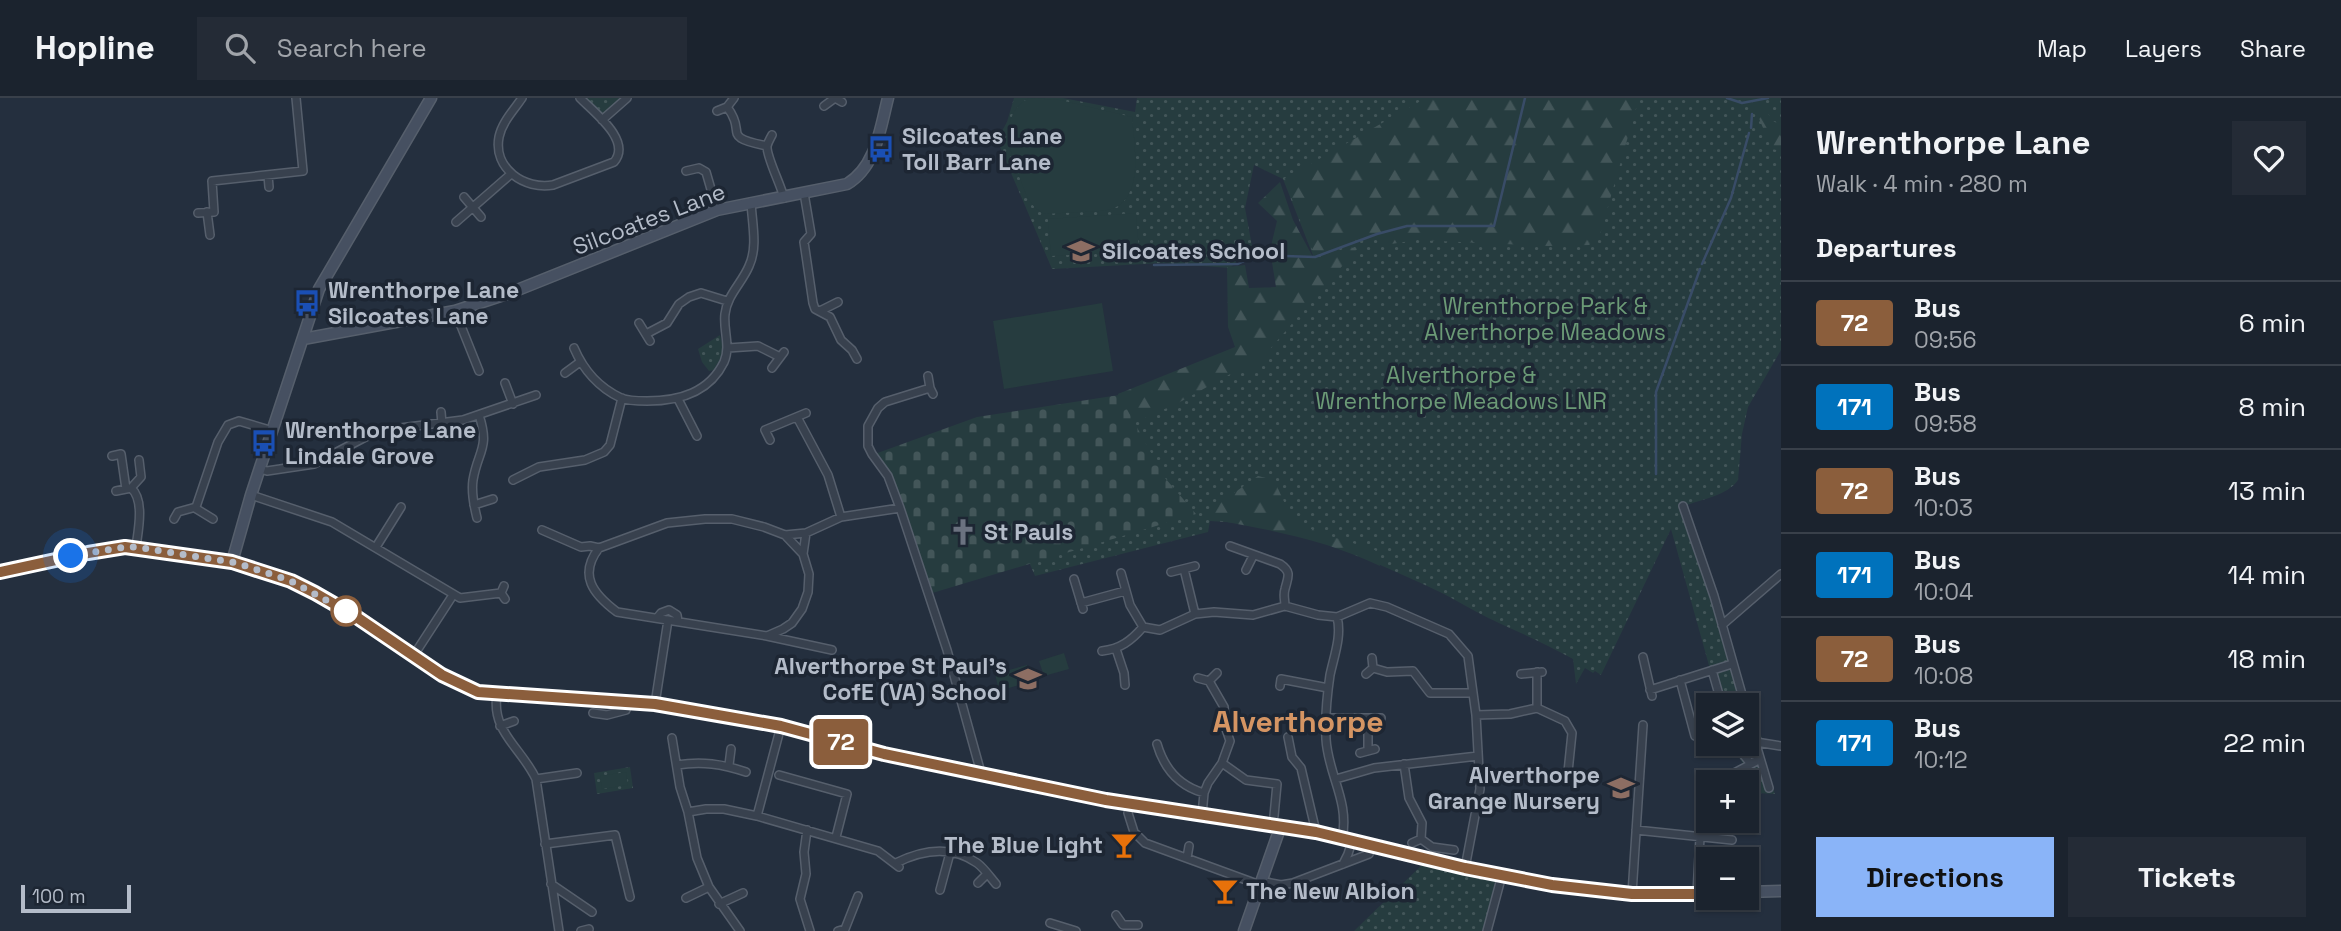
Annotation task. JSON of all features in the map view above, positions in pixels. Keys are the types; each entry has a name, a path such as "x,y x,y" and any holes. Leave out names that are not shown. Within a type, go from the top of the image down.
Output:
{"street":[{"path":"198,213 214,212 212,181 303,171 296,98"},
{"path":"232,562 318,289 431,98"},
{"path":"522,98 499,136 500,156 511,174 534,186 543,187 614,162 620,156 620,145 602,120 580,98"},
{"path":"602,120 627,98"},
{"path":"717,111 727,107 734,98"},
{"name":"Silcoates Lane","path":"303,339 455,311 510,293 718,210 847,184 863,172 874,150 888,98"},
{"path":"824,106 838,99"},
{"path":"727,107 735,118 740,140 767,146"},
{"path":"772,135 767,146 769,160 777,173 784,198"},
{"path":"686,171 699,167 706,172 718,210"},
{"path":"268,174 269,187"},
{"path":"456,222 511,174"},
{"path":"804,193 811,234 804,242 810,293 816,312"},
{"path":"464,197 481,217"},
{"path":"574,348 580,362 590,374 622,398 645,401 678,399 703,388 724,360 727,348 724,316 727,301 749,267 753,254 751,202"},
{"path":"207,212 210,235"},
{"path":"639,323 648,338 667,323 679,304 695,294 708,294 727,301"},
{"path":"816,312 838,302"},
{"path":"455,311 479,371"},
{"path":"816,312 830,317 841,340 852,349 857,359"},
{"path":"727,348 758,346 782,355 772,368"},
{"path":"565,373 580,362"},
{"path":"928,376 932,391 885,402 878,408 868,426 868,446 888,476 900,508 947,650 981,773"},
{"path":"505,383 513,404"},
{"path":"260,469 287,469 314,464 377,431 442,424 479,415 536,395"},
{"path":"517,481 540,471 585,460 604,452 610,444 622,398"},
{"path":"678,399 695,432 683,433"},
{"path":"441,412 442,424"},
{"path":"770,440 765,430 806,413"},
{"path":"477,519 473,479 485,439 479,415"},
{"path":"797,417 828,475 841,517"},
{"path":"195,508 218,442 226,427 239,421 273,430"},
{"path":"112,456 121,454 127,487 137,496 139,515 136,547"},
{"path":"116,491 141,477 139,460"},
{"path":"251,495 332,522 460,598 503,593"},
{"path":"474,505 493,499"},
{"path":"376,547 402,506"},
{"path":"1684,506 1741,693"},
{"path":"174,519 178,512 195,508 213,519"},
{"path":"785,535 806,533 841,517 900,508"},
{"path":"542,530 581,547 599,548 667,523 732,519 785,535 803,554"},
{"path":"767,636 792,623 802,609 808,592 809,574 803,554 806,533"},
{"path":"1230,546 1287,569 1289,574 1284,594 1285,606"},
{"path":"0,572 88,553 136,547 232,562 303,587 355,616 442,675 478,692 655,704 781,726 884,754 1119,803 1316,832 1465,868 1552,885 1632,894 1696,894"},
{"path":"581,547 590,560"},
{"path":"599,548 590,560 589,582 600,600 618,612 786,639 832,650"},
{"path":"1246,569 1253,556"},
{"path":"1171,572 1195,566"},
{"path":"1184,569 1195,614"},
{"path":"1121,573 1134,615 1143,627 1160,630 1195,614 1214,612 1253,615 1285,606 1337,617 1370,603 1387,607 1449,634 1468,656 1476,715 1480,789 1465,868"},
{"path":"1722,625 1781,574"},
{"path":"1074,579 1082,606 1125,591"},
{"path":"414,655 453,595"},
{"path":"657,618 669,610 677,615 678,621"},
{"path":"1337,617 1340,629 1328,688 1327,748 1345,818 1349,854 1342,865"},
{"path":"655,704 668,620"},
{"path":"1102,651 1116,649 1129,642 1143,627"},
{"path":"783,629 786,639"},
{"path":"1116,649 1125,685"},
{"path":"1643,657 1651,693 1680,680 1732,664"},
{"path":"1372,658 1373,668"},
{"path":"1373,668 1387,672 1413,671 1430,693 1472,693"},
{"path":"1366,674 1373,668"},
{"path":"1712,670 1719,693"},
{"path":"1521,674 1539,672 1537,708"},
{"path":"1209,681 1217,673"},
{"path":"1198,678 1209,681 1224,707 1225,726 1230,741 1222,763 1204,793 1202,815"},
{"path":"1280,687 1281,679 1328,688"},
{"path":"1680,680 1695,737"},
{"path":"497,694 496,715 500,726 528,762 536,779 559,931"},
{"path":"593,713 607,715 626,710 628,702"},
{"path":"1476,715 1510,714 1537,708 1566,721 1572,729 1568,772"},
{"path":"1327,718 1381,718"},
{"path":"1368,718 1368,751"},
{"path":"500,726 514,721"},
{"path":"1632,894 1643,725"},
{"path":"757,816 781,726"},
{"path":"1287,737 1292,757 1301,768 1316,832"},
{"path":"672,738 692,842 709,887 740,931"},
{"path":"1759,742 1781,746"},
{"path":"1157,744 1161,758 1177,779 1204,793"},
{"path":"729,765 731,749"},
{"path":"1336,779 1374,768 1478,756"},
{"path":"1744,756 1749,763 1759,760"},
{"path":"1758,756 1769,788"},
{"path":"1742,770 1759,760"},
{"path":"1222,763 1246,780 1278,784 1274,816"},
{"path":"1404,764 1409,798 1422,823 1416,841 1432,847 1454,850"},
{"path":"677,765 729,765 746,772"},
{"path":"1267,772 1267,782"},
{"path":"1556,777 1568,772"},
{"path":"1568,772 1577,777"},
{"path":"536,779 577,773"},
{"path":"779,775 847,794 835,837"},
{"path":"688,812 724,809 757,816 878,851 897,865 918,853 930,850 950,853 977,863 996,884"},
{"path":"1128,813 1139,839 1187,859 1261,883 1293,883 1369,854"},
{"path":"1244,931 1280,828"},
{"path":"807,830 804,852 806,874 800,899 810,931"},
{"path":"1636,830 1732,840"},
{"path":"545,844 615,835 630,897"},
{"path":"1699,847 1700,837"},
{"path":"1187,859 1189,846"},
{"path":"940,890 950,853"},
{"path":"978,883 987,874"},
{"path":"1487,931 1502,875"},
{"path":"551,884 592,912"},
{"path":"686,898 709,887"},
{"path":"1759,892 1781,891"},
{"path":"719,904 743,893"},
{"path":"838,931 845,929 858,896"},
{"path":"842,908 853,911"},
{"path":"1116,915 1123,928 1138,925"},
{"path":"1050,923 1062,930 1076,931"}],"green space":[{"path":"580,98 627,98 602,120"},
{"name":"Wrenthorpe Park & Alverthorpe Meadows","path":"1014,98 1063,98 1135,112 1137,98 1781,98 1781,350 1748,407 1742,434 1738,480 1722,493 1687,505 1686,508 1717,592 1746,693 1717,693 1671,529 1601,675 1585,668 1576,684 1573,659 1388,568 1301,536 1271,529 1210,521 1208,532 1035,576 1029,562 1156,468 1118,394 1155,382 1239,346 1314,258 1283,179 1254,165 1245,208 1252,246 1230,268 1162,263 1052,269 997,140 1007,122"},
{"path":"1029,98 1060,100 1132,117 1135,171 1128,196 1119,205 1100,211 1046,214 1033,205 1017,171 1009,136 1013,114 1019,105"},
{"path":"1426,98 1639,98 1599,238 1589,245 1548,246 1417,240 1378,246 1380,241 1377,234 1315,257 1284,179"},
{"path":"1763,101 1771,120 1781,125 1781,151 1772,149 1752,102"},
{"path":"1280,182 1293,220 1314,259 1350,247 1357,249 1250,372 1234,372 1180,402 1132,424 1118,394 1235,347 1228,327 1227,267 1245,265 1249,288 1276,287 1270,250 1277,221 1258,203"},
{"path":"1136,213 1139,251 1051,256 1048,219"},
{"path":"1102,303 1113,371 1004,389 993,321"},
{"path":"720,335 724,352 714,370 709,371 702,362 698,349"},
{"path":"1119,395 1165,478 1196,514 929,594 894,490 872,455 977,417"},
{"path":"1258,476 1274,480 1292,519 1317,532 1375,550 1380,566 1316,542 1205,518 1204,514"},
{"path":"1064,653 1069,669 1044,676 1039,661"},
{"path":"1027,665 1032,681 999,691 995,674"},
{"name":"Wrenthorpe Park & Alverthorpe Meadows","path":"1759,730 1764,747 1761,751 1775,794 1759,793 1759,770 1747,770 1738,756 1759,756"},
{"path":"630,767 633,788 597,794 594,773"},
{"path":"626,772 628,785 602,789 600,776"},
{"path":"1428,859 1502,875 1487,931 1354,931"}],"waterway":[{"path":"1154,265 1238,264 1256,255 1315,257 1407,226 1494,226 1525,98"},
{"path":"1727,98 1742,103 1768,98"},
{"path":"1751,128 1752,114"},
{"path":"1702,264 1731,198 1749,133"},
{"path":"1656,474 1656,392 1700,269"}],"bus line":[{"name":"72","path":"0,572 125,547 232,562 291,581 315,593 355,616 442,675 478,692 655,704 781,726 884,754 1106,800 1316,832 1465,868 1552,885 1632,894 1696,894"}],"place":[{"name":"Silcoates Lane Toll Barr Lane","path":"881,149"},
{"name":"Silcoates School","path":"1081,251"},
{"name":"Wrenthorpe Lane Silcoates Lane","path":"307,303"},
{"name":"Wrenthorpe Lane Lindale Grove","path":"264,443"},
{"name":"St Pauls","path":"963,532"},
{"name":"Alverthorpe St Paul's CofE (VA) School","path":"1028,679"},
{"name":"Alverthorpe Grange Nursery","path":"1621,788"},
{"name":"The Blue Light","path":"1124,845"},
{"name":"The New Albion","path":"1225,891"}],"district":[{"name":"Alverthorpe","path":"1298,722"}],"route":[{"path":"71,556 136,547 232,562 291,581 355,616 346,611"}],"park label":[{"name":"Alverthorpe & Wrenthorpe Meadows LNR","path":"1461,388"}]}
